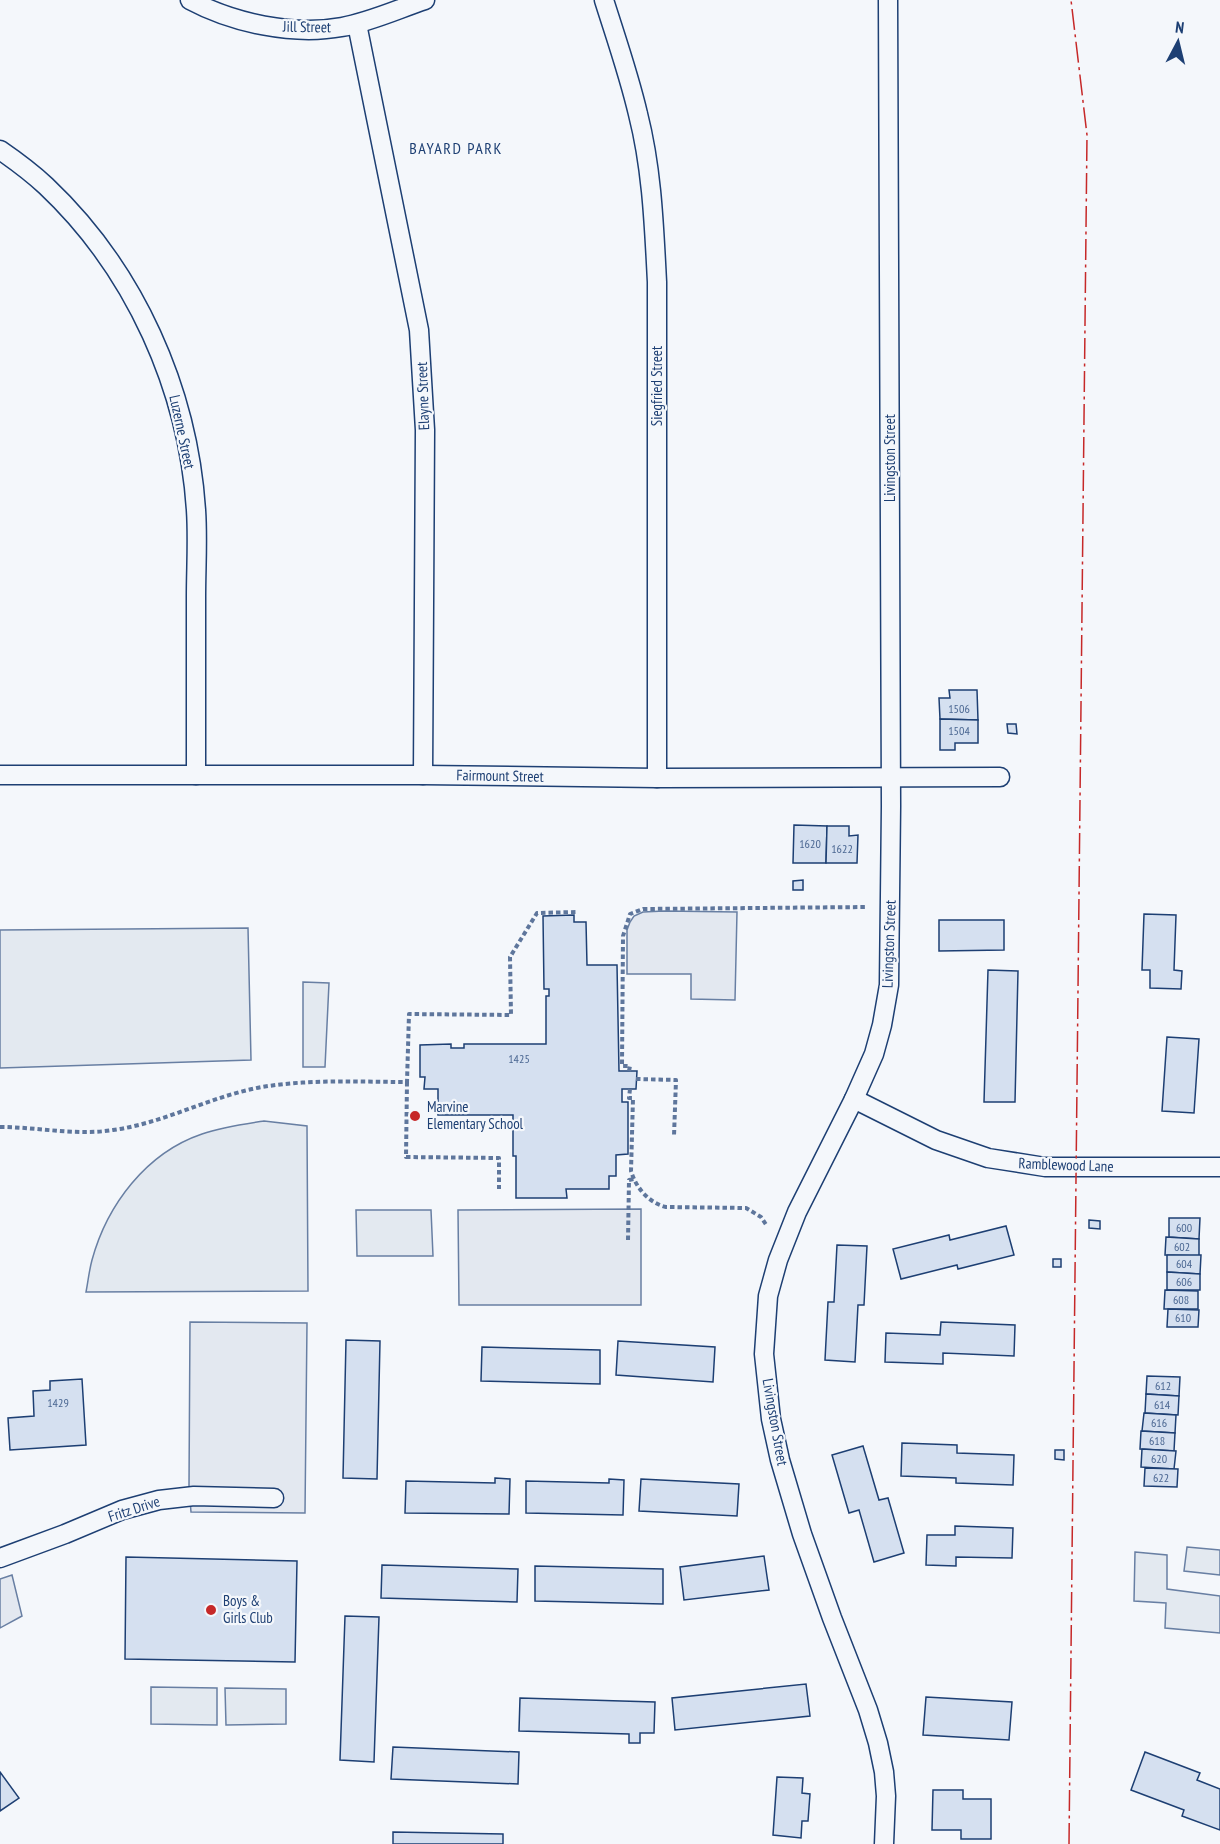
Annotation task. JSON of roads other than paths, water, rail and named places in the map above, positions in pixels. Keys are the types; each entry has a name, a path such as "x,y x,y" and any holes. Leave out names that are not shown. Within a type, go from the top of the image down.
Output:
{"street":[{"name":"Jill Street","path":"190,0 209,9 264,25 323,29 357,24 425,0"},
{"name":"Siegfried Street","path":"604,0 638,115 651,182 657,282 657,778"},
{"name":"Livingston Street","path":"884,1844 886,1797 878,1743 868,1710 802,1534 780,1460 771,1419 764,1354 768,1296 784,1243 874,1054 888,996 891,777 888,0"},
{"name":"Elayne Street","path":"357,24 419,330 425,430 423,775"},
{"name":"Luzerne Street","path":"0,150 46,186 71,212 113,265 148,326 173,392 189,458 196,511 196,775"},
{"name":"Fairmount Street","path":"0,775 1000,777"},
{"name":"Ramblewood Lane","path":"854,1099 936,1140 988,1158 1045,1167 1220,1167"},
{"name":"Fritz Drive","path":"0,1558 66,1534 122,1510 159,1500 194,1496 274,1497"}],"place":[{"name":"Marvine Elementary School","path":"415,1116"},
{"name":"Boys & Girls Club","path":"211,1610"}],"district":[{"name":"BAYARD PARK","path":"456,148"}]}
